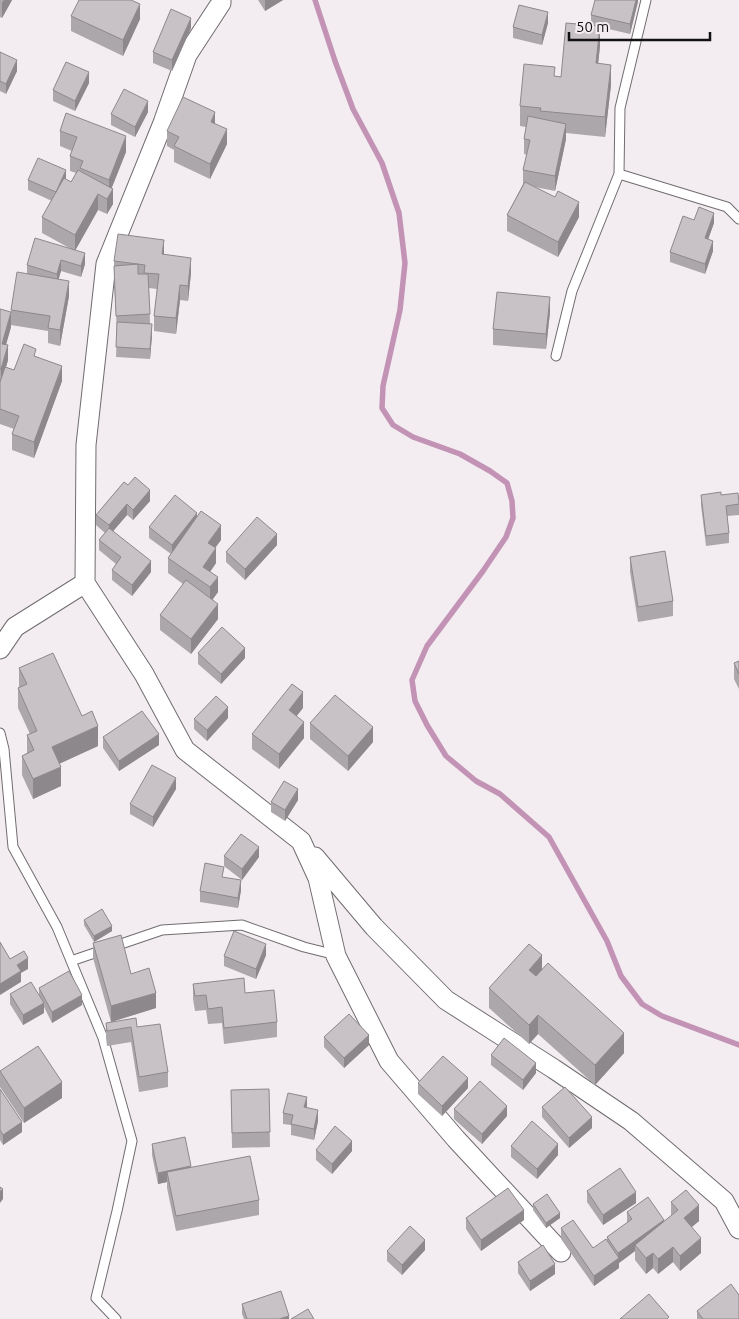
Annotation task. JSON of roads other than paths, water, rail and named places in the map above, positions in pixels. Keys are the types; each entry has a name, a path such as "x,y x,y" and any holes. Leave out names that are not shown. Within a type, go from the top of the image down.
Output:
{"street":[{"path":"221,0 221,3 187,55 163,123 106,264 86,445 85,583 144,674 185,750 301,840 374,927 446,1000 631,1121 724,1201 739,1229"},
{"path":"0,649 15,627 85,583"},
{"path":"301,840 318,878 336,956 389,1061 456,1139 561,1252"}],"lane":[{"path":"556,356 572,291 618,174 620,108 646,0"},
{"path":"618,174 727,207 739,219"},
{"path":"0,733 4,749 13,847 57,927 71,961 102,1038 132,1141 96,1298 116,1319"},
{"path":"71,961 162,930 242,925 336,956"}],"waterway":[{"path":"315,0 353,109 382,163 399,213 405,263 400,310 383,386 382,408 393,425 413,437 460,454 507,483 512,501 513,518 506,537 427,646 412,680 415,701 446,756 476,781 500,794 549,837 607,941 621,976 642,1004 662,1016 739,1045"}]}
